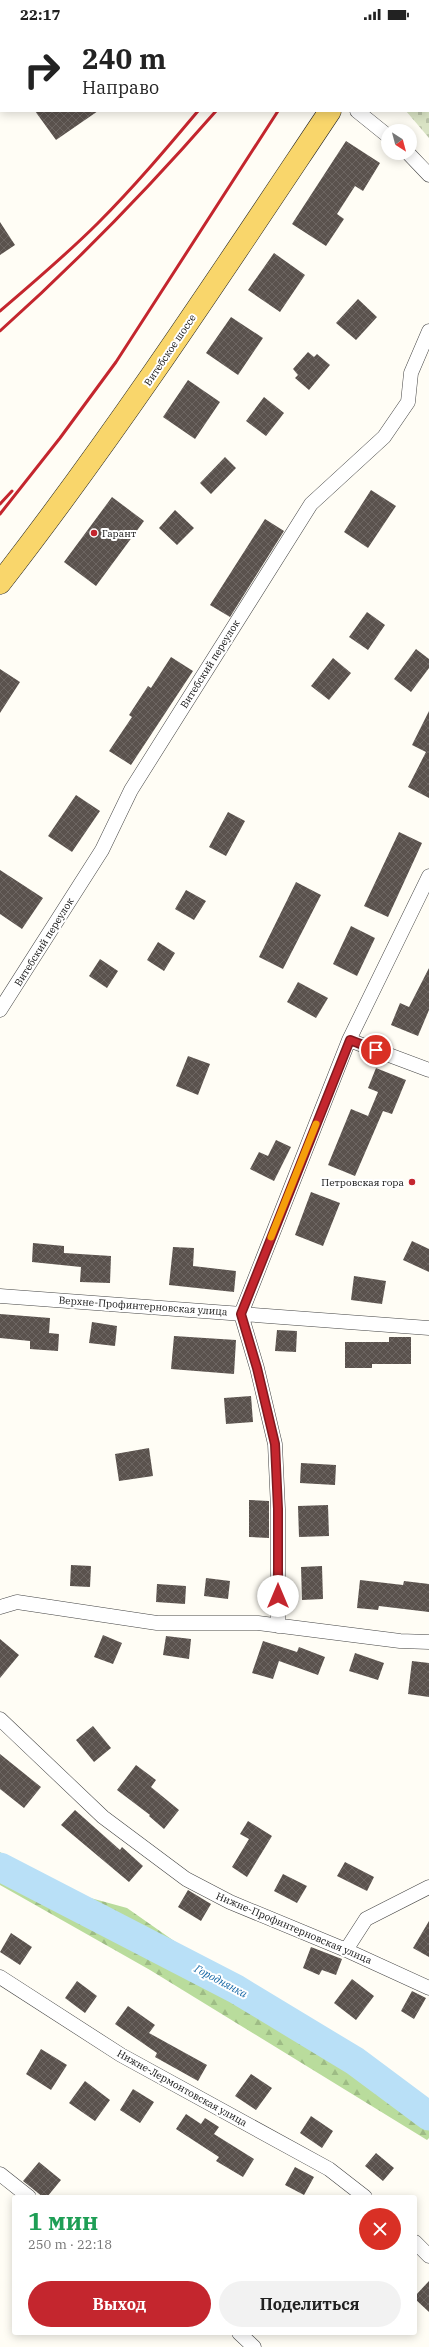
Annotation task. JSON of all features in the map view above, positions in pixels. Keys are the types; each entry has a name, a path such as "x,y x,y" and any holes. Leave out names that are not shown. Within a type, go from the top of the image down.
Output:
{"main road":[{"name":"Витебское шоссе","path":"0,583 55,512 154,374 329,112"}],"street":[{"path":"358,112 381,130"},
{"path":"415,160 429,175"},
{"name":"Витебский переулок","path":"0,1010 102,850 131,790 311,504 384,437 408,402 411,373 429,331"},
{"path":"278,1626 278,1509 275,1444 257,1368 241,1314 350,1040 429,876"},
{"path":"350,1040 429,1070"},
{"name":"Верхне-Профинтерновская улица","path":"0,1296 429,1328"},
{"path":"0,1607 17,1602 157,1623 258,1623 429,1642"},
{"name":"Нижне-Профинтерновская улица","path":"0,1719 103,1817 186,1879 230,1902 346,1950 429,1988"},
{"path":"346,1950 366,1919 429,1887"},
{"name":"Нижне-Лермонтовская улица","path":"0,1976 121,2055 329,2169 362,2195"},
{"path":"0,2174 26,2195"},
{"path":"417,2244 429,2256"},
{"path":"240,2335 254,2347"}],"green space":[{"path":"407,112 429,112 429,138"},
{"path":"0,1852 54,1888 127,1908 197,1957 429,2104 429,2138 427,2140 150,1970 0,1885"}],"building":[{"path":"36,112 97,112 56,140"},
{"path":"346,141 380,163 363,191 355,186 337,214 344,219 326,246 292,224"},
{"path":"0,222 15,245 0,255"},
{"path":"274,253 305,275 280,312 248,290"},
{"path":"358,299 377,317 356,340 336,323"},
{"path":"231,317 263,338 238,375 206,353"},
{"path":"308,352 314,357 317,354 330,365 309,390 295,378 298,375 293,369"},
{"path":"188,380 220,402 195,439 163,417"},
{"path":"264,397 284,413 266,436 246,421"},
{"path":"225,457 236,468 211,494 200,483"},
{"path":"371,490 396,506 368,548 344,532"},
{"path":"112,497 144,521 96,586 64,562"},
{"path":"175,510 194,528 177,545 159,528"},
{"path":"265,519 284,531 230,617 210,605"},
{"path":"367,612 385,625 368,650 349,637"},
{"path":"416,649 429,659 429,668 411,692 394,679"},
{"path":"171,657 193,671 131,765 109,751 132,717 129,715 148,686 151,688"},
{"path":"333,658 351,673 329,700 311,686"},
{"path":"0,669 20,682 0,713"},
{"path":"429,711 429,798 408,787 426,752 412,745"},
{"path":"76,795 100,811 72,852 48,836"},
{"path":"228,812 245,821 226,856 209,847"},
{"path":"399,832 422,843 388,917 364,906"},
{"path":"0,870 43,898 22,929 0,914"},
{"path":"296,882 321,895 283,969 259,957"},
{"path":"186,890 206,901 194,920 175,909"},
{"path":"351,926 375,938 357,976 333,964"},
{"path":"158,942 175,953 164,971 147,960"},
{"path":"100,959 118,971 107,988 89,976"},
{"path":"429,968 429,1010 418,1036 391,1025 400,1003 409,1007"},
{"path":"298,982 328,998 316,1018 287,1002"},
{"path":"188,1056 210,1064 198,1095 176,1086"},
{"path":"376,1068 406,1080 392,1114 383,1111 355,1176 328,1165 351,1109 368,1116 378,1092 368,1088"},
{"path":"276,1140 291,1147 274,1181 250,1169 259,1152 268,1156"},
{"path":"311,1192 340,1203 323,1246 295,1235"},
{"path":"412,1241 429,1249 429,1272 403,1260"},
{"path":"33,1243 64,1246 64,1253 111,1256 110,1283 80,1282 81,1267 32,1262"},
{"path":"173,1247 194,1248 193,1266 236,1271 234,1292 169,1285"},
{"path":"354,1276 386,1281 382,1304 351,1300"},
{"path":"0,1314 50,1318 49,1333 59,1334 58,1351 30,1349 30,1341 0,1338"},
{"path":"92,1322 117,1326 115,1346 89,1343"},
{"path":"277,1330 297,1331 296,1352 275,1351"},
{"path":"174,1336 236,1340 234,1374 171,1369"},
{"path":"389,1337 411,1337 411,1364 372,1364 372,1368 345,1368 345,1342 389,1342"},
{"path":"251,1396 253,1422 226,1424 224,1398"},
{"path":"149,1448 153,1476 119,1481 115,1454"},
{"path":"301,1463 336,1465 335,1485 300,1483"},
{"path":"249,1500 269,1501 269,1538 249,1537"},
{"path":"328,1505 329,1536 299,1537 298,1506"},
{"path":"71,1565 91,1566 90,1587 70,1586"},
{"path":"322,1566 323,1599 302,1600 301,1567"},
{"path":"206,1578 230,1581 228,1599 204,1596"},
{"path":"360,1580 403,1585 404,1581 429,1584 429,1612 379,1606 378,1610 357,1608"},
{"path":"157,1584 186,1586 185,1604 156,1602"},
{"path":"103,1635 122,1643 113,1664 94,1657"},
{"path":"166,1636 191,1639 189,1659 163,1655"},
{"path":"0,1639 19,1655 0,1678"},
{"path":"263,1641 297,1652 299,1647 325,1657 318,1675 279,1661 273,1679 252,1673"},
{"path":"355,1653 384,1663 378,1680 349,1671"},
{"path":"412,1661 429,1663 429,1697 408,1694"},
{"path":"93,1726 111,1748 94,1762 76,1740"},
{"path":"0,1754 41,1787 24,1808 0,1789"},
{"path":"136,1765 156,1780 151,1787 179,1810 164,1829 149,1816 150,1815 117,1790"},
{"path":"75,1810 120,1850 122,1847 143,1866 129,1882 61,1825"},
{"path":"248,1821 272,1836 247,1877 232,1867 249,1839 240,1834"},
{"path":"345,1862 374,1877 367,1891 337,1876"},
{"path":"283,1874 307,1886 297,1903 274,1891"},
{"path":"188,1890 211,1904 201,1921 178,1907"},
{"path":"429,1921 429,1957 413,1948"},
{"path":"11,1933 32,1947 20,1965 0,1952"},
{"path":"311,1947 342,1959 336,1975 322,1970 319,1975 303,1968"},
{"path":"352,1979 374,1996 356,2020 334,2003"},
{"path":"77,1981 97,1996 85,2013 65,1998"},
{"path":"412,1991 426,1998 414,2019 401,2011"},
{"path":"128,2006 155,2025 149,2033 207,2065 198,2081 155,2057 157,2053 115,2024"},
{"path":"41,2049 67,2065 51,2090 26,2074"},
{"path":"251,2074 272,2088 256,2110 235,2096"},
{"path":"85,2081 110,2100 95,2121 69,2103"},
{"path":"133,2089 154,2102 140,2123 120,2110"},
{"path":"186,2114 201,2124 205,2118 219,2127 214,2134 254,2159 243,2177 216,2161 219,2157 176,2129"},
{"path":"311,2116 333,2131 322,2148 300,2133"},
{"path":"376,2153 394,2168 383,2181 365,2166"},
{"path":"39,2162 61,2180 49,2195 40,2195 23,2181"},
{"path":"295,2167 314,2177 304,2195 285,2185"},
{"path":"429,2281 429,2312 417,2301 417,2294"}],"waterway":[{"name":"Городнянка","path":"0,1867 236,1989 355,2061 429,2116"}],"railway":[{"path":"0,311 38,279 98,223 137,182 197,112"},
{"path":"0,331 84,252 164,169 215,112"},
{"path":"0,514 60,438 116,362 277,112"},
{"path":"0,504 12,491"}],"slow traffic":[{"path":"271,1237 316,1124"}],"place":[{"name":"Гарант","path":"94,533"},
{"name":"Петровская гора","path":"412,1182"}],"route":[{"path":"278,1596 278,1509 275,1444 257,1368 241,1314 350,1040 376,1050"}]}
